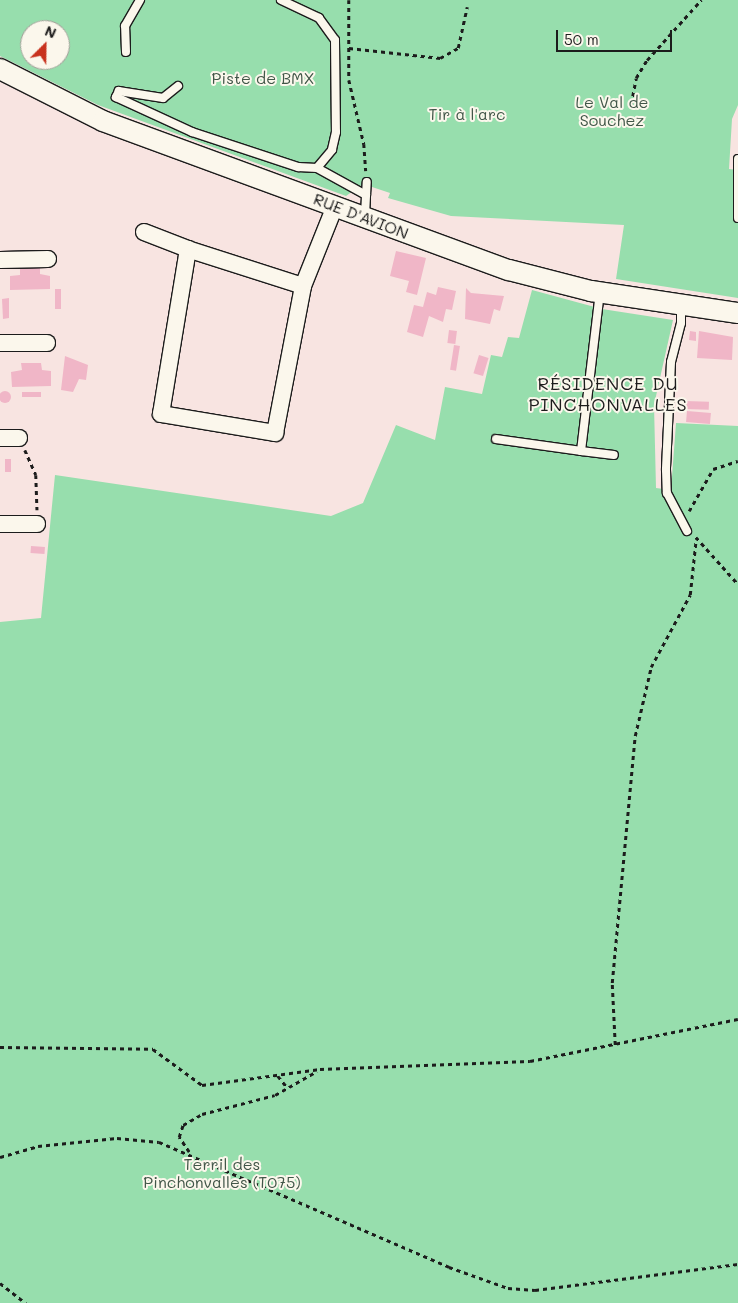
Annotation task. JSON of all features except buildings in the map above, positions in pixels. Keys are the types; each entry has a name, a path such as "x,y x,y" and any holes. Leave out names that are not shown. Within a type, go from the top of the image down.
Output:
{"street":[{"name":"RUE D'AVION","path":"0,70 103,121 509,270 600,292 738,314"},
{"path":"188,249 161,414 275,433 303,286 335,206"},
{"path":"144,232 188,249 303,286"},
{"path":"0,260 48,259"},
{"path":"0,343 47,343"},
{"path":"0,438 19,438"},
{"path":"0,524 37,524"}],"lane":[{"path":"126,52 125,26 140,0"},
{"path":"281,0 319,18 334,40 336,132 332,150 317,168"},
{"path":"178,86 163,98 118,92 116,97 192,132 298,167 317,168 366,196"},
{"path":"738,159 738,218"},
{"path":"365,217 367,182"},
{"path":"581,451 600,292"},
{"path":"680,304 681,323 671,362 666,470 670,500 687,531"},
{"path":"496,439 614,454"}],"path":[{"path":"349,0 349,80 364,144 367,182"},
{"path":"631,104 636,78 647,60 701,0"},
{"path":"349,48 440,58 458,48 467,7"},
{"path":"19,438 36,476 37,524"},
{"path":"738,461 713,469 687,515 687,531 696,538 738,584"},
{"path":"615,1045 612,983 635,736 651,666 690,595 696,538"},
{"path":"0,1047 153,1049 202,1085 320,1069 530,1061 738,1019"},
{"path":"189,1153 179,1137 183,1125 202,1114 275,1095 320,1069"},
{"path":"278,1076 287,1087"},
{"path":"0,1157 38,1146 117,1138 159,1142 189,1153 449,1267 508,1288 535,1290 738,1264"},
{"path":"0,1283 26,1303"}],"green space":[{"name":"Le Val de Souchez","path":"0,0 738,0 738,105 732,119 729,169 738,170 738,298 616,279 624,225 451,216 388,198 390,193 363,184 346,196 98,105 28,70 70,70 70,20 20,20 20,66 0,56"},
{"name":"Terril des Pinchonvalles (T075)","path":"532,290 602,309 673,320 654,405 656,488 671,490 676,423 738,426 738,1303 0,1303 0,622 41,618 55,475 331,516 363,503 396,425 435,440 445,387 482,394 491,355 502,357 508,337 519,338"}],"district":[{"name":"RÉSIDENCE DU PINCHONVALLES","path":"608,394"}],"park label":[{"name":"Piste de BMX","path":"263,78"},
{"name":"Tir à l'arc","path":"467,114"}]}
